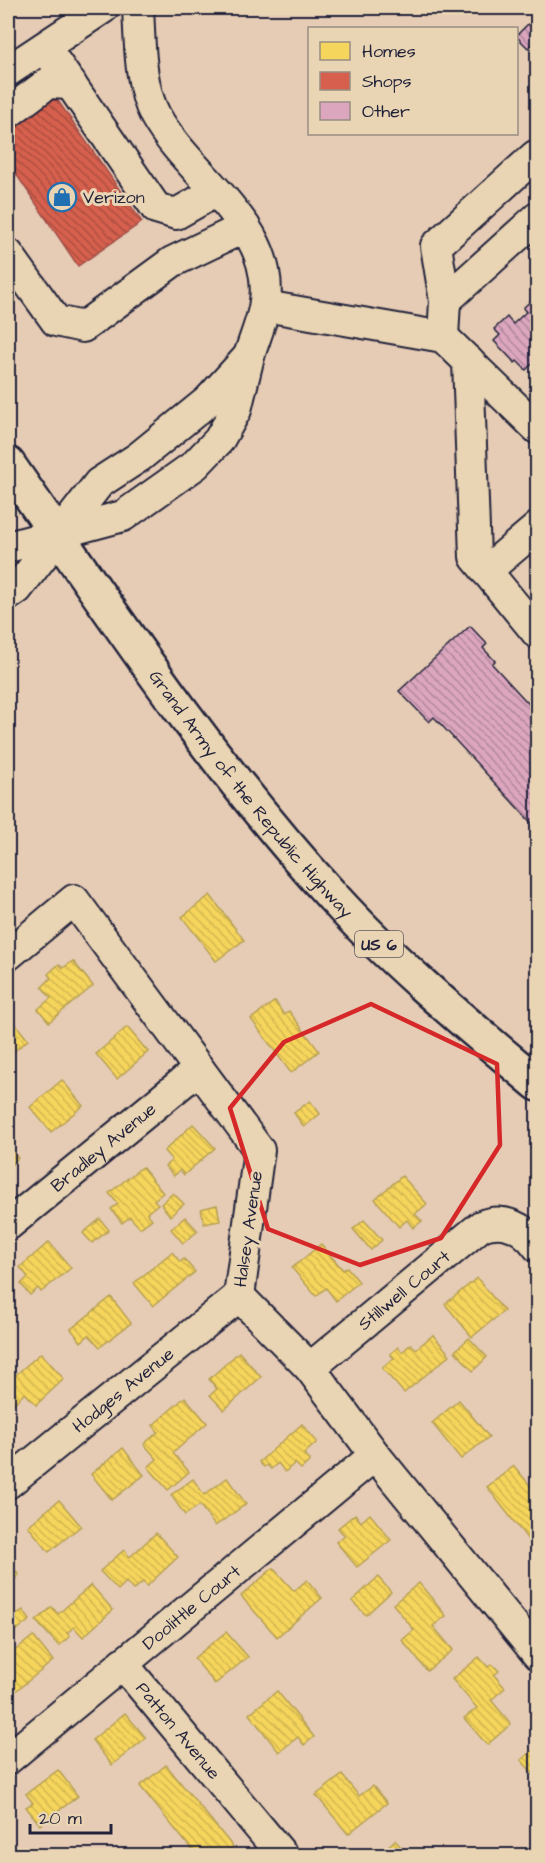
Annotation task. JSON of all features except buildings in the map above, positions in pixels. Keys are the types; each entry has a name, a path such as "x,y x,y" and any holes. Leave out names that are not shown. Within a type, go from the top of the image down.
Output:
{"main road":[{"name":"Grand Army of the Republic Highway","path":"8,464 161,686 301,861 380,944 537,1084"}],"street":[{"path":"8,71 103,8"},
{"path":"8,547 123,516 195,465 219,440 236,410 249,356 265,306 264,266 257,246 245,227 175,145 154,114 143,75 138,8"},
{"path":"45,47 156,208 176,214 215,192"},
{"path":"8,113 48,83 70,84"},
{"path":"443,337 445,301 436,246 535,156 537,159"},
{"path":"445,301 537,217"},
{"path":"8,254 56,321 83,327 172,262 245,227"},
{"path":"265,306 443,337 537,429"},
{"path":"8,595 16,589 99,483 138,457 208,401 249,356"},
{"path":"468,361 475,557 537,634"},
{"path":"486,571 537,527"},
{"name":"Halsey Avenue","path":"8,955 74,900 259,1150 238,1296 310,1368 375,1455 537,1655"},
{"name":"Bradley Avenue","path":"8,1226 199,1069"},
{"name":"Stillwell Court","path":"310,1368 475,1229 487,1223 501,1223 522,1229 537,1247"},
{"name":"Hodges Avenue","path":"8,1483 238,1296"},
{"name":"Doolittle Court","path":"8,1759 375,1455"},
{"name":"Patton Avenue","path":"122,1663 283,1856"}],"highlighted area":[{"path":"371,1004 497,1064 500,1145 441,1238 360,1265 268,1229 230,1108 284,1042"}],"place":[{"name":"Verizon","path":"62,197"}]}
